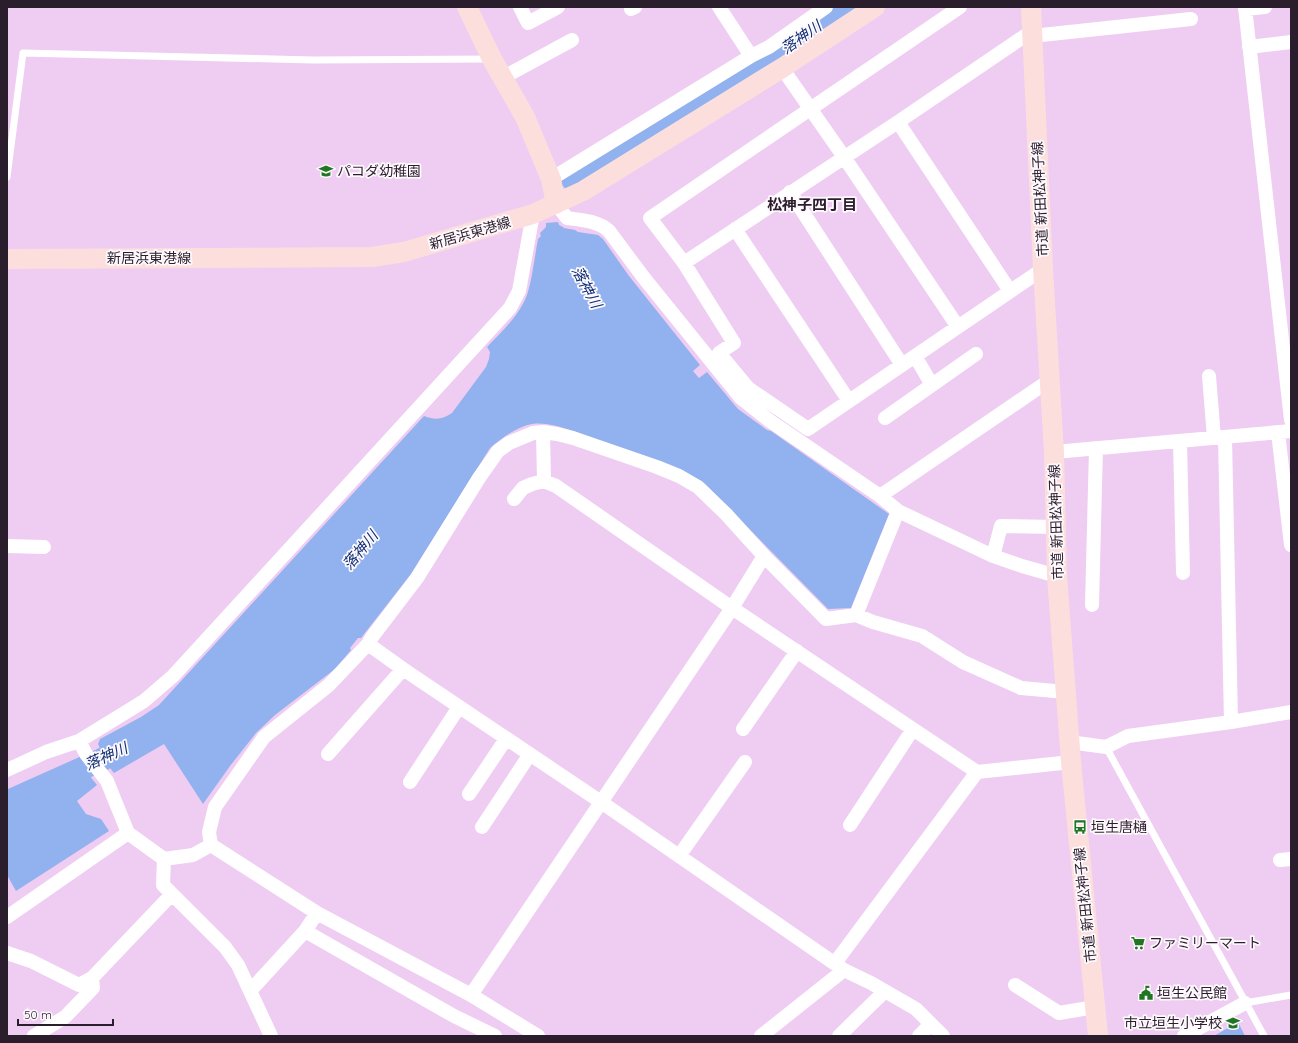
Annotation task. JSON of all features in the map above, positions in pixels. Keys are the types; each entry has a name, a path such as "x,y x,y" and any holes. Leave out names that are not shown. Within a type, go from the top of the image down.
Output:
{"street":[{"path":"467,7 492,60 526,117 551,179 556,204 567,218 597,223 604,226 609,231 644,278 741,398 770,421 880,496 898,511 993,556 1057,576"},
{"path":"520,7 528,24 558,7"},
{"path":"719,7 751,56"},
{"path":"551,179 751,56 769,47 826,7"},
{"name":"新居浜東港線","path":"7,259 372,258 404,252 533,214 584,190 782,68 875,7"},
{"path":"960,7 650,218 684,263 734,343 719,353 748,388 808,429 1043,269"},
{"name":"市道 新田松神子線","path":"1031,7 1043,269 1054,452 1057,576 1070,762 1098,1036"},
{"path":"1265,7 1245,8 1291,420"},
{"path":"684,263 1032,33 1191,19"},
{"path":"502,78 572,40"},
{"path":"1249,47 1291,42"},
{"path":"782,68 844,157 958,327"},
{"path":"898,122 1010,291"},
{"path":"790,192 902,365"},
{"path":"7,770 46,752 79,741 144,702 173,676 510,308 519,291 533,214"},
{"path":"735,229 849,401"},
{"path":"885,418 976,354"},
{"path":"915,356 932,385"},
{"path":"1209,376 1220,437 1231,722"},
{"path":"880,496 1050,380"},
{"path":"1054,452 1285,431 1291,545"},
{"path":"543,432 544,481"},
{"path":"538,1036 471,995 317,913 211,845 209,832 215,807 264,737 329,685 368,644 417,578 479,478 498,451 533,433 543,432 572,438 679,476 698,487 726,514 764,556 826,619 856,615 873,622 922,636 963,662 1021,688 1066,692"},
{"path":"1180,441 1183,573"},
{"path":"1092,605 1096,448"},
{"path":"514,499 523,488 544,481 556,486 732,608 977,772 1070,762"},
{"path":"856,615 898,511"},
{"path":"993,556 1001,526 1056,527"},
{"path":"7,546 44,547"},
{"path":"471,995 732,608 764,556"},
{"path":"368,644 840,966 916,1009 943,1036"},
{"path":"743,729 797,651"},
{"path":"328,754 403,669"},
{"path":"410,782 459,707"},
{"path":"1069,742 1106,747 1128,736 1291,712"},
{"path":"850,825 913,729"},
{"path":"469,794 506,739"},
{"path":"79,741 86,754 107,782 128,833 164,859 193,855 211,845"},
{"path":"482,827 530,754"},
{"path":"679,856 745,762"},
{"path":"761,1036 840,966 977,772"},
{"path":"7,916 128,833"},
{"path":"164,859 163,885 225,947 238,965 272,1036"},
{"path":"7,953 31,961 79,985 92,978 172,894"},
{"path":"251,990 305,931 317,913"},
{"path":"305,931 454,1016 495,1036"},
{"path":"34,1036 65,1017 93,988 92,978"},
{"path":"1015,985 1059,1013 1095,1007"},
{"path":"838,1036 885,991"},
{"path":"1184,1036 1245,1003"},
{"path":"919,1036 931,1024"}],"lane":[{"path":"7,177 23,53 313,60 492,60"},
{"path":"1106,747 1264,1036"},
{"path":"1245,1003 1291,995"}],"water":[{"path":"558,222 559,225 564,228 598,235 603,239 629,276 700,365 693,371 699,378 707,372 738,409 889,514 851,608 828,609 705,484 678,470 651,459 572,431 548,424 526,425 504,437 490,448 411,574 361,638 358,638 350,648 351,650 335,669 275,715 256,733 203,804 164,744 114,773 110,768 108,769 95,751 100,748 98,744 100,739 141,717 159,705 424,416 438,419 452,413 486,367 490,352 487,347 510,323 524,303 530,282 538,239 541,236 540,233 546,227 546,223"},
{"path":"76,759 97,785 77,801 86,814 101,819 109,831 16,891 7,875 7,793"},
{"path":"1238,1022 1245,1036 1214,1036"}],"waterway":[{"name":"落神川","path":"572,179 761,65 845,7"},
{"name":"落神川","path":"7,802 101,760 130,745"}],"place":[{"name":"パコダ幼稚園","path":"326,171"},
{"name":"垣生唐樋","path":"1080,827"},
{"name":"ファミリーマート","path":"1138,943"},
{"name":"垣生公民館","path":"1146,993"},
{"name":"市立垣生小学校","path":"1233,1023"}],"district":[{"name":"松神子四丁目","path":"812,204"}]}
